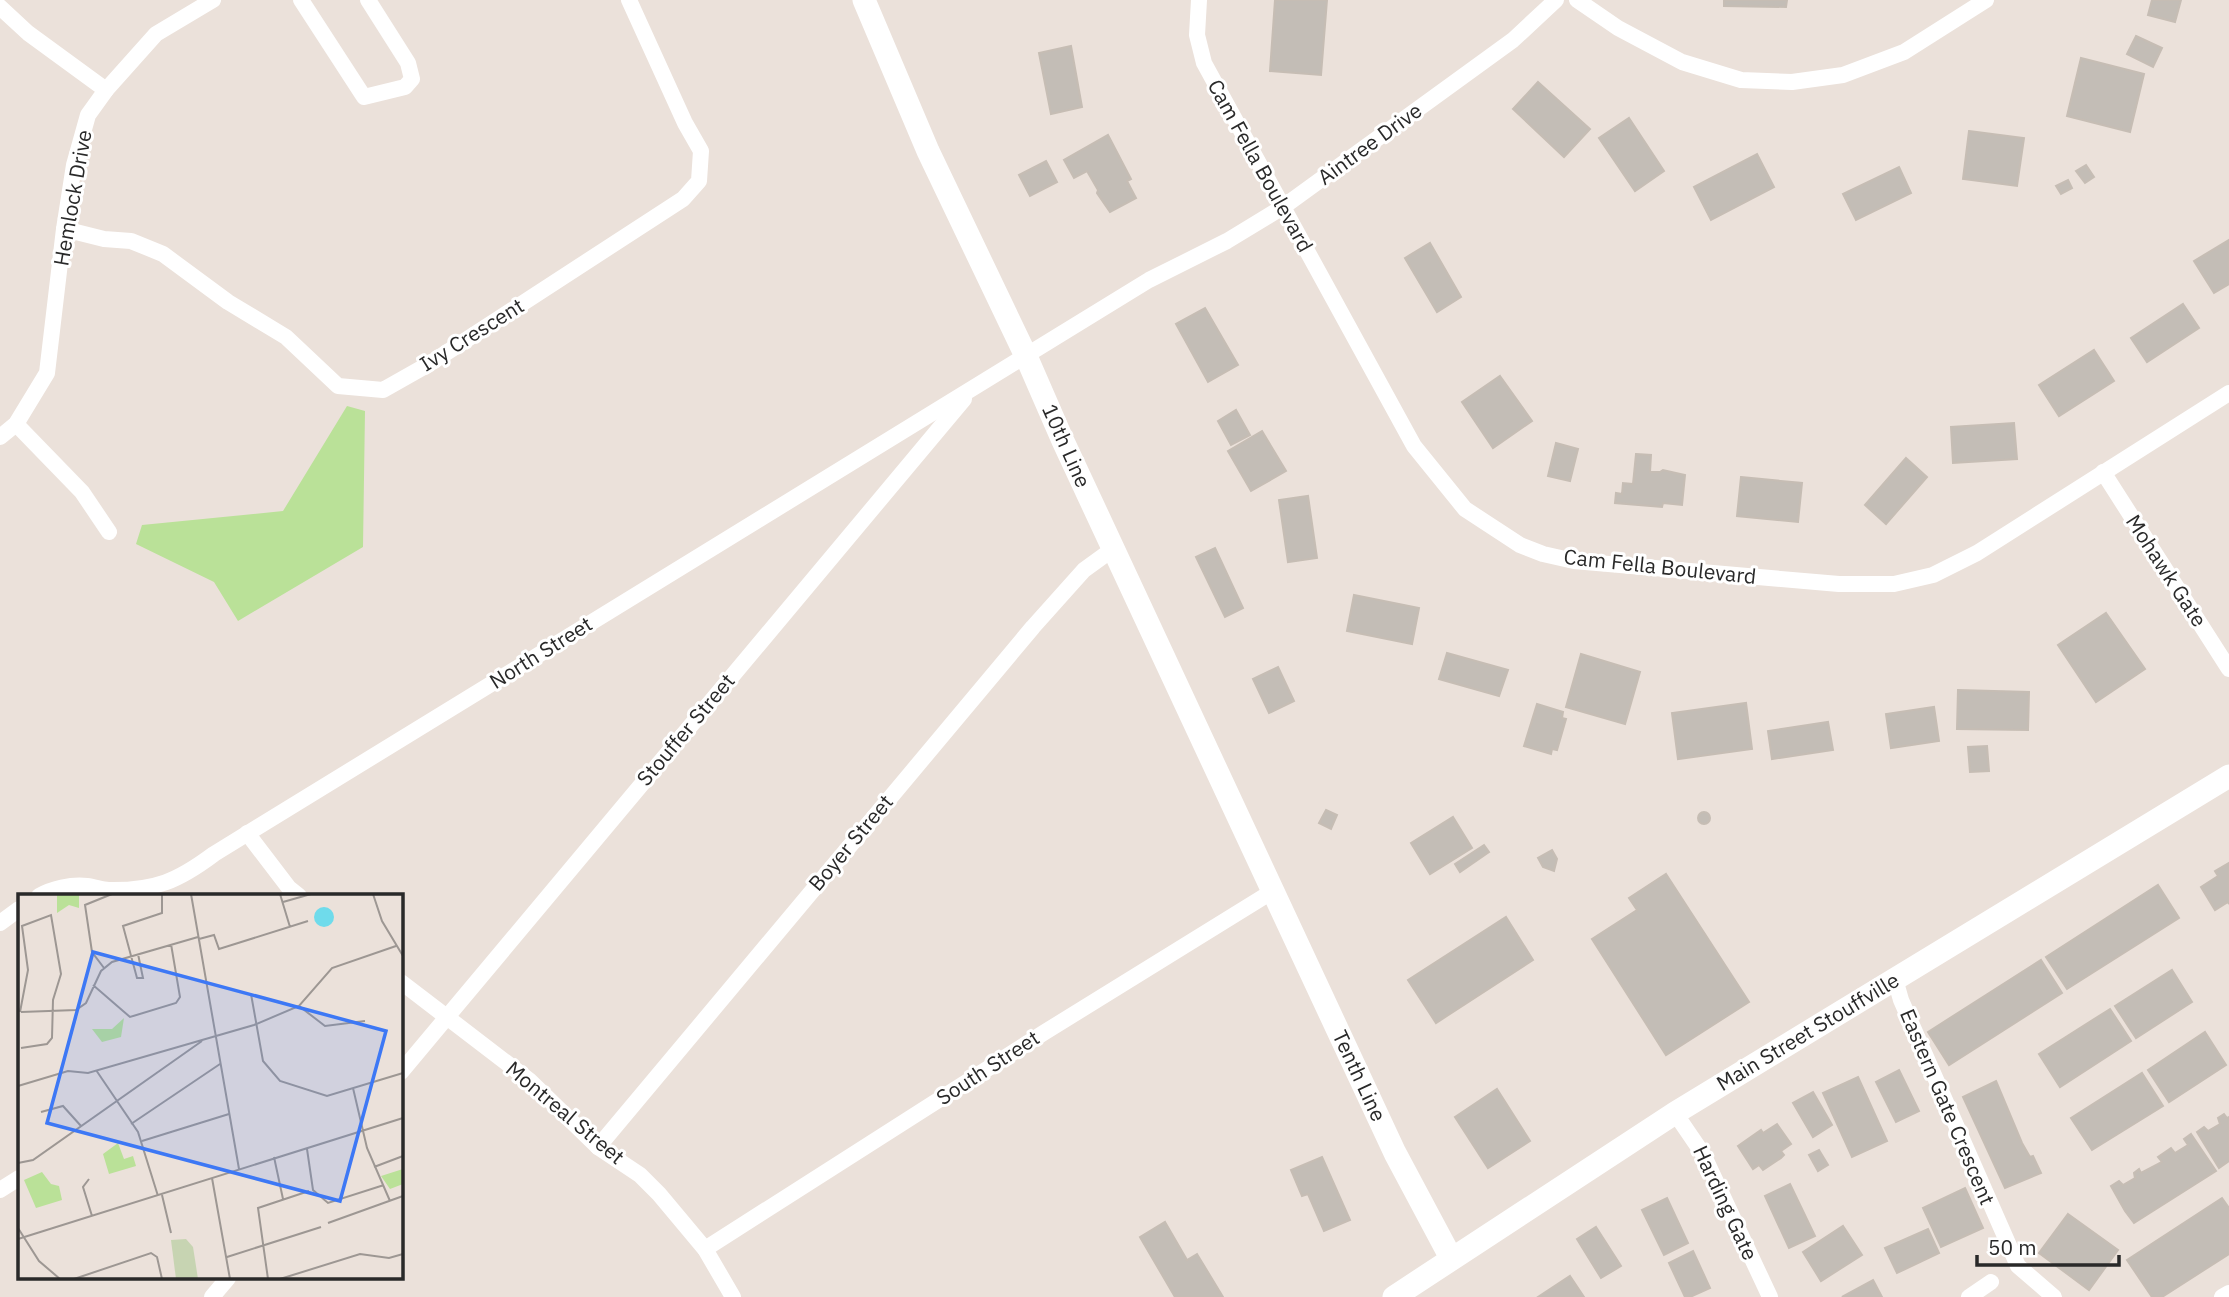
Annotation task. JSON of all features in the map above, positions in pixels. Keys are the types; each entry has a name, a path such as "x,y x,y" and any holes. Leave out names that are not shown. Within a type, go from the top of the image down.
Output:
{"main road":[{"name":"10th Line","path":"864,0 928,151 1026,356 1273,891"},
{"name":"Main Street Stouffville","path":"1394,1297 1675,1113 2229,776"},
{"name":"Tenth Line","path":"1273,891 1395,1153 1451,1258"}],"street":[{"name":"Hemlock Drive","path":"0,436 16,424 47,373 74,165 88,115 106,90 156,34 214,0"},
{"path":"300,0 364,97 405,87 412,79 408,63 368,0"},
{"name":"Ivy Crescent","path":"64,229 104,239 131,241 163,254 228,302 286,337 338,386 383,390 684,199 699,181 701,151 685,123 629,0"},
{"name":"Cam Fella Boulevard","path":"1199,0 1197,35 1204,63 1414,446 1465,509 1520,545 1543,554 1602,564 1839,584 1894,584 1933,575 1977,553 2229,393"},
{"name":"Aintree Drive","path":"1026,356 1149,280 1227,241 1283,207 1513,40 1556,0"},
{"path":"1577,0 1618,28 1682,62 1741,80 1792,82 1843,75 1904,52 1986,0"},
{"path":"0,7 28,33 106,90"},
{"name":"North Street","path":"45,894 65,887 85,885 103,890 127,890 171,882 192,871 247,834 1026,356"},
{"name":"Stouffer Street","path":"402,1071 972,389"},
{"path":"16,424 82,492 109,532"},
{"name":"Mohawk Gate","path":"2103,472 2229,669"},
{"name":"Boyer Street","path":"598,1147 1024,637 1084,570 1113,549"},
{"path":"247,834 296,894"},
{"name":"South Street","path":"705,1249 1034,1039 1273,891"},
{"path":"0,923 18,910"},
{"name":"Eastern Gate Crescent","path":"1895,979 1901,999 2018,1266 2054,1297"},
{"name":"Montreal Street","path":"402,983 529,1080 598,1147 640,1175 705,1249 733,1297"},
{"name":"Harding Gate","path":"1675,1113 1703,1154 1770,1297"},
{"path":"0,1190 18,1179"},
{"path":"212,1297 226,1280"},
{"path":"1969,1297 1992,1282"},
{"path":"2222,1297 2229,1293"}],"green space":[{"path":"347,406 365,411 363,547 238,621 214,582 136,544 142,525 283,511"}],"building":[{"path":"1275,0 1327,0 1321,75 1270,71"},
{"path":"1724,0 1787,0 1786,7 1724,6"},
{"path":"2152,0 2181,0 2175,22 2148,15"},
{"path":"2136,36 2162,48 2153,67 2127,54"},
{"path":"1071,46 1082,107 1051,114 1039,53"},
{"path":"2081,58 2144,74 2130,132 2067,116"},
{"path":"1538,82 1590,129 1564,157 1513,109"},
{"path":"1629,118 1664,171 1635,191 1599,138"},
{"path":"1969,131 2024,138 2017,186 1963,179"},
{"path":"1108,135 1131,179 1127,181 1136,198 1110,212 1087,171 1074,178 1064,160"},
{"path":"1757,154 1774,187 1711,220 1694,187"},
{"path":"1046,161 1057,182 1030,196 1019,175"},
{"path":"2086,165 2094,177 2085,183 2076,171"},
{"path":"1899,167 1911,193 1856,220 1843,194"},
{"path":"2068,180 2072,188 2061,194 2056,186"},
{"path":"2229,240 2229,284 2214,293 2194,261"},
{"path":"1430,243 1461,297 1437,312 1405,258"},
{"path":"2183,304 2199,328 2147,362 2131,338"},
{"path":"1205,308 1238,365 1208,382 1176,324"},
{"path":"2094,350 2114,381 2059,416 2039,385"},
{"path":"1500,376 1532,421 1493,448 1462,402"},
{"path":"1236,410 1250,435 1231,445 1218,421"},
{"path":"2014,423 2017,459 1953,463 1951,427"},
{"path":"1262,431 1286,471 1251,491 1228,451"},
{"path":"1556,443 1578,449 1570,481 1548,476"},
{"path":"1636,454 1651,455 1650,472 1663,470 1685,475 1682,505 1663,503 1662,507 1615,503 1616,493 1622,494 1623,483 1633,484"},
{"path":"1906,458 1927,477 1886,524 1865,505"},
{"path":"1741,477 1802,483 1798,522 1737,516"},
{"path":"1308,496 1317,558 1288,562 1279,500"},
{"path":"1215,548 1243,608 1225,617 1196,557"},
{"path":"1354,595 1419,608 1412,644 1347,631"},
{"path":"2106,613 2145,669 2096,702 2058,645"},
{"path":"1447,653 1508,670 1499,696 1439,679"},
{"path":"1581,654 1640,672 1625,724 1566,707"},
{"path":"1278,667 1294,701 1269,713 1253,679"},
{"path":"1958,690 2029,692 2028,730 1957,729"},
{"path":"1746,703 1752,749 1678,759 1672,713"},
{"path":"1537,704 1563,712 1562,718 1566,719 1557,750 1552,749 1551,754 1524,746"},
{"path":"1934,707 1939,741 1891,748 1886,714"},
{"path":"1828,722 1833,750 1772,759 1768,731"},
{"path":"1987,746 1989,771 1970,772 1968,747"},
{"path":"1326,810 1337,815 1331,829 1319,823"},
{"path":"1704,812 1710,818 1704,824 1698,818"},
{"path":"1453,817 1472,848 1430,874 1411,843"},
{"path":"1484,845 1489,852 1460,872 1455,864"},
{"path":"1552,850 1557,859 1554,871 1543,867 1538,858"},
{"path":"2229,863 2229,904 2228,902 2215,910 2201,887 2218,876 2215,871"},
{"path":"1666,874 1749,1002 1666,1055 1592,939 1637,910 1629,898"},
{"path":"2158,885 2179,918 2067,989 2046,957"},
{"path":"1506,917 1533,960 1436,1023 1408,980"},
{"path":"2041,960 2062,993 1949,1065 1928,1032"},
{"path":"2172,970 2192,1002 2136,1038 2115,1006"},
{"path":"2110,1009 2131,1041 2060,1087 2039,1054"},
{"path":"2205,1032 2226,1065 2169,1102 2148,1070"},
{"path":"1899,1070 1919,1111 1896,1122 1876,1082"},
{"path":"2142,1073 2163,1106 2092,1150 2071,1118"},
{"path":"1858,1077 1887,1141 1852,1157 1823,1093"},
{"path":"1996,1081 2022,1143 2030,1157 2033,1156 2041,1173 2005,1188 1963,1097"},
{"path":"1497,1089 1530,1141 1488,1168 1455,1117"},
{"path":"1813,1092 1832,1125 1813,1137 1793,1103"},
{"path":"2224,1114 2229,1117 2229,1161 2219,1168 2197,1132 2204,1127 2208,1131 2220,1124 2218,1118"},
{"path":"1777,1124 1791,1144 1781,1151 1784,1155 1781,1158 1763,1170 1759,1165 1753,1169 1738,1146 1761,1130 1763,1133"},
{"path":"2191,1134 2216,1171 2134,1223 2111,1186 2119,1181 2123,1185 2135,1178 2134,1173 2139,1169 2141,1173 2162,1162 2158,1157 2171,1148 2175,1153 2188,1145 2184,1139"},
{"path":"1819,1150 1828,1165 1818,1171 1809,1155"},
{"path":"1322,1157 1350,1220 1324,1231 1308,1194 1302,1196 1291,1170"},
{"path":"1790,1184 1815,1236 1789,1248 1765,1196"},
{"path":"1965,1188 1983,1228 1941,1247 1923,1208"},
{"path":"1667,1198 1688,1243 1664,1255 1642,1210"},
{"path":"2222,1198 2229,1208 2229,1254 2162,1297 2152,1297 2127,1260"},
{"path":"2068,1214 2118,1250 2089,1290 2039,1253"},
{"path":"1165,1222 1187,1260 1197,1254 1223,1297 1175,1297 1140,1237"},
{"path":"1843,1226 1862,1255 1821,1281 1803,1252"},
{"path":"1596,1227 1621,1266 1601,1278 1577,1239"},
{"path":"1928,1229 1939,1253 1897,1273 1885,1248"},
{"path":"1693,1251 1710,1288 1685,1297 1669,1263"},
{"path":"1570,1276 1584,1297 1538,1297"},
{"path":"1873,1280 1882,1297 1842,1297"}]}
